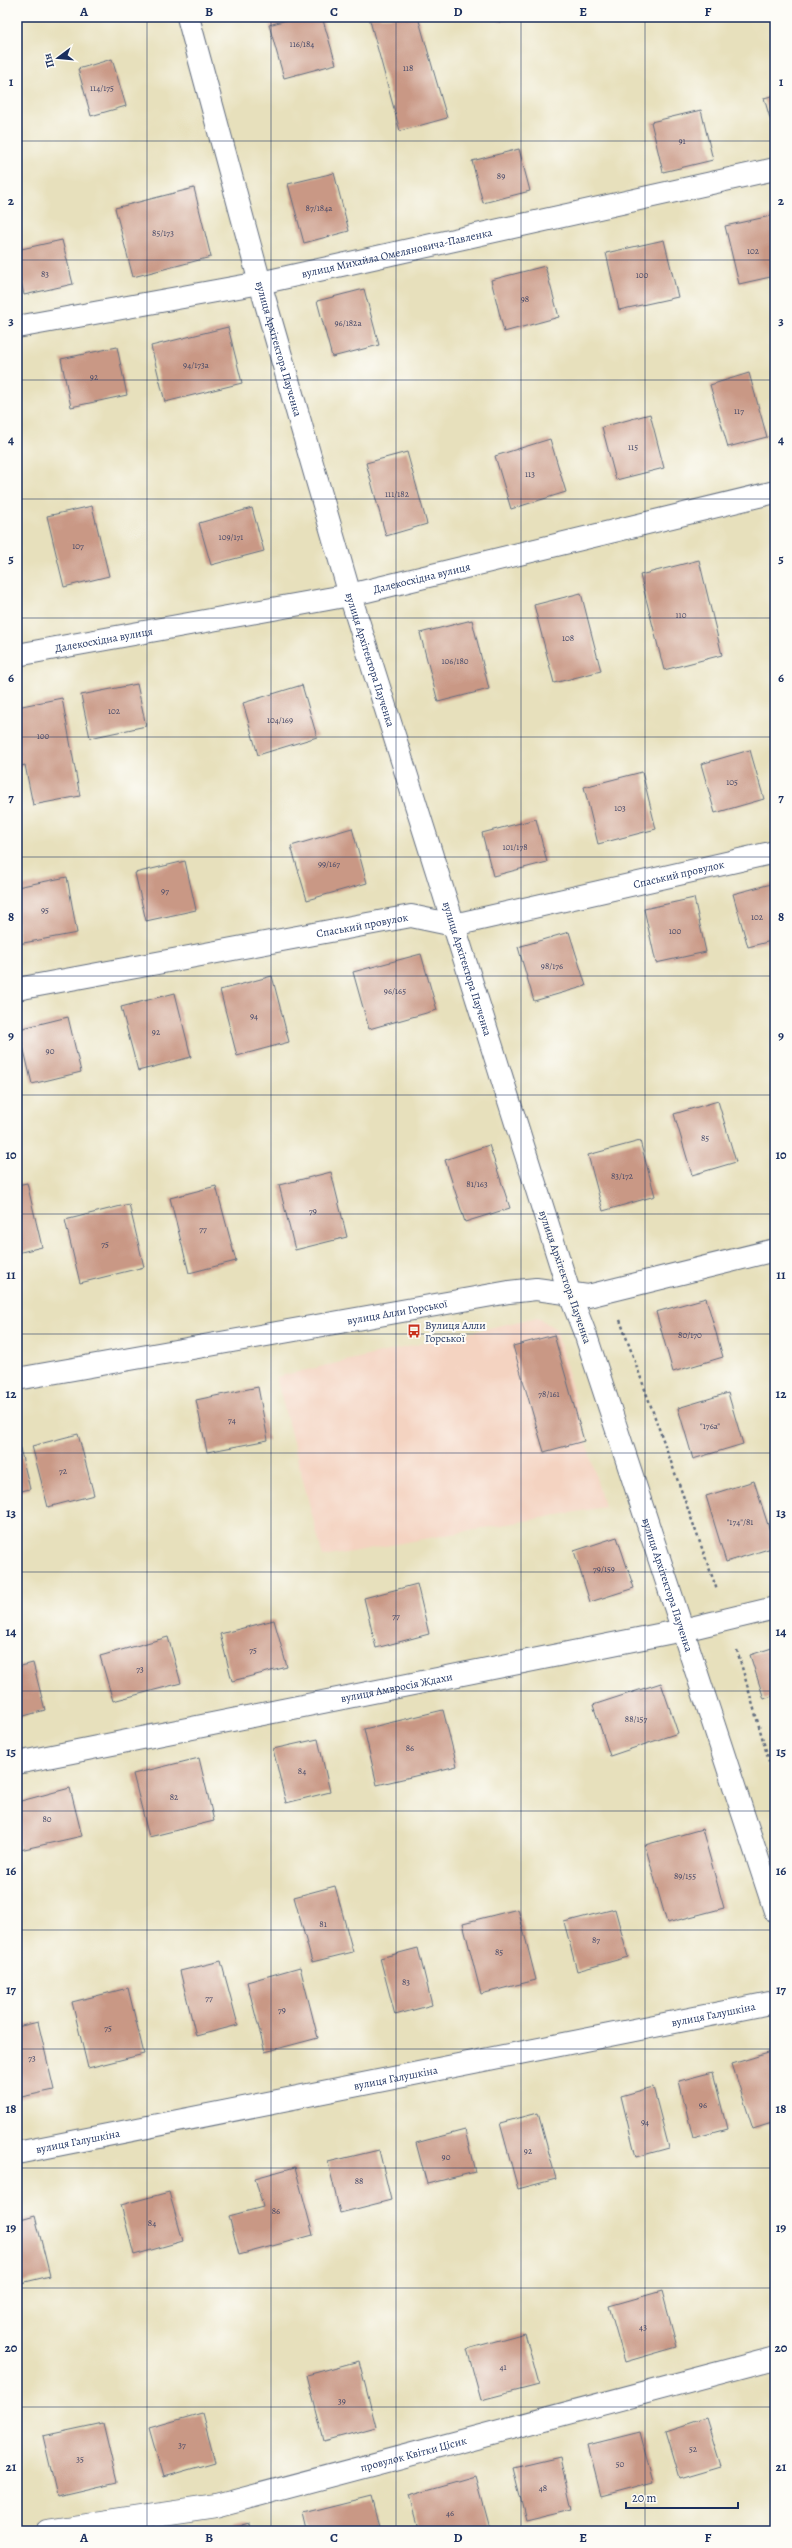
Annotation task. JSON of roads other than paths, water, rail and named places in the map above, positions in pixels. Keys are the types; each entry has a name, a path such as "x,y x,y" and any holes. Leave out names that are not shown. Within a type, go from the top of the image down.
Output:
{"street":[{"name":"вулиця Архітектора Паученка","path":"188,17 260,283 350,595 570,1295 683,1630 775,1911"},
{"name":"вулиця Михайла Омеляновича-Павленка","path":"17,327 260,283 775,168"},
{"name":"Далекосхідна вулиця","path":"17,655 350,595 775,492"},
{"name":"Спаський провулок","path":"17,989 411,916 454,925 775,852"},
{"name":"вулиця Алли Горської","path":"17,1379 509,1292 536,1289 570,1295 588,1296 775,1250"},
{"name":"вулиця Амвросія Ждахи","path":"17,1763 683,1630 775,1608"},
{"name":"вулиця Галушкіна","path":"17,2153 775,2002"},
{"name":"провулок Квітки Цісик","path":"47,2531 216,2506 775,2358"}],"place":[{"name":"Вулиця Алли Горської","path":"414,1331"}]}
